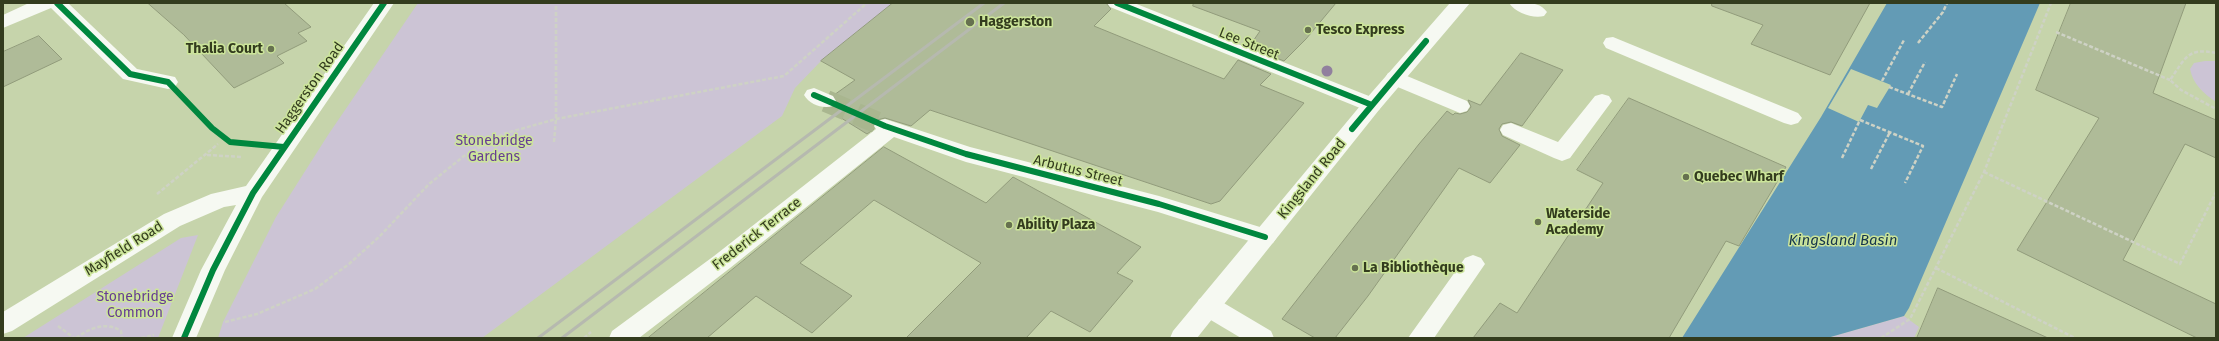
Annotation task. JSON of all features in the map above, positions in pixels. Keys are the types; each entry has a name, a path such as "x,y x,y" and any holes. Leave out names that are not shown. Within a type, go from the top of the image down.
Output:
{"main road":[{"path":"3,22 45,3"},
{"path":"57,3 130,74 168,82"},
{"name":"Haggerston Road","path":"184,338 213,270 253,193 384,3"},
{"name":"Lee Street","path":"1117,3 1372,105"},
{"name":"Kingsland Road","path":"1185,337 1208,306 1372,105 1460,3"},
{"path":"1519,3 1537,12"},
{"path":"1613,44 1791,118"},
{"path":"1395,78 1460,106"},
{"path":"1511,130 1562,153 1602,101"},
{"name":"Arbutus Street","path":"888,127 966,154 1159,204 1265,237"},
{"name":"Frederick Terrace","path":"621,338 722,262 888,127"},
{"name":"Mayfield Road","path":"3,324 172,220 219,200 253,193"},
{"path":"1420,338 1473,264"},
{"path":"1208,306 1262,338"}],"path":[{"path":"554,142 556,119 556,3"},
{"path":"223,322 257,314 315,289 349,264 380,236 429,184 464,156 503,134 556,119 784,76 867,3"},
{"path":"1918,43 1947,3"},
{"path":"1881,338 1910,319 1936,268 1984,172 2051,3"},
{"path":"2056,32 2170,80 2181,90 2216,109"},
{"path":"1882,81 1904,40"},
{"path":"2170,80 2183,59 2190,52 2201,51 2216,53"},
{"path":"1908,94 1925,62"},
{"path":"1889,87 1942,107 1957,74"},
{"path":"1842,158 1859,121 1890,132 1923,146 1905,183"},
{"path":"1871,169 1890,132"},
{"path":"206,155 210,149 218,144"},
{"path":"1984,172 2180,264 2216,192"},
{"path":"1936,268 2075,338"},
{"path":"76,338 92,329 110,326 121,331 122,338"}],"green space":[{"name":"Stonebridge Gardens","path":"418,3 893,3 821,61 795,88 782,116 482,338 218,338 223,322 276,217 328,135"},
{"path":"2216,61 2216,102 2199,88 2191,74 2190,69 2194,63"},
{"name":"Stonebridge Common","path":"198,235 158,338 23,338 181,238"},
{"path":"1904,316 1919,327 1914,338 1827,338"}],"water":[{"name":"Kingsland Basin","path":"1887,3 2040,3 1909,308 1904,316 1827,338 1682,338 1821,117"}],"pier":[{"path":"1851,69 1891,85 1877,108 1868,105 1859,122 1828,108"}],"building":[{"path":"148,3 284,3 311,27 298,33 307,41 277,56 284,63 234,88 184,35"},
{"path":"893,3 1106,3 1111,9 1094,26 1224,79 1238,60 1271,74 1260,85 1304,103 1220,201 1211,204 930,110 911,126 885,118 877,120 873,125 874,129 867,134 825,108 834,107 837,100 834,95 855,80 821,61"},
{"path":"1194,3 1336,3 1306,39 1284,61 1249,47 1260,31 1193,6"},
{"path":"1712,3 1870,3 1830,75 1751,44 1763,25 1712,6"},
{"path":"2071,3 2186,3 2153,93 2216,120 2216,158 2185,144 2123,260 2216,304 2216,338 2197,338 2017,250 2099,118 2036,90"},
{"path":"39,36 62,59 3,87 3,52"},
{"path":"1521,53 1563,70 1522,126 1511,122 1502,124 1499,129 1502,136 1520,145 1490,183 1459,168 1368,296 1335,338 1315,338 1282,319 1419,144 1447,111 1453,115 1455,113 1460,114 1467,112 1471,107 1468,100 1480,105"},
{"path":"1629,98 1786,167 1739,246 1726,241 1669,338 1473,338 1500,303 1517,313 1603,183 1577,170"},
{"path":"884,147 986,203 1013,177 1141,247 1117,273 1133,281 1090,332 1051,311 1026,338 906,338 981,263 874,200 800,263 852,296 812,333 756,296 707,338 648,338"},
{"path":"1938,288 2048,338 1917,338"}],"tunnel":[{"path":"826,101 885,126"}],"railway":[{"path":"538,338 984,3"},
{"path":"562,338 1004,3"}],"cycle path":[{"path":"57,3 130,74 168,82 212,128 218,131 230,142 284,147"},
{"path":"184,338 213,270 253,193 384,3"},
{"path":"1117,3 1372,105"},
{"path":"1352,129 1426,41"},
{"path":"814,95 885,126 966,154 1159,204 1265,237"}],"place":[{"name":"Haggerston","path":"970,22"},
{"name":"Tesco Express","path":"1308,30"},
{"name":"Thalia Court","path":"271,49"},
{"name":"Quebec Wharf","path":"1686,177"},
{"name":"Waterside Academy","path":"1538,222"},
{"name":"Ability Plaza","path":"1009,225"},
{"name":"La Bibliothèque","path":"1355,268"}]}
